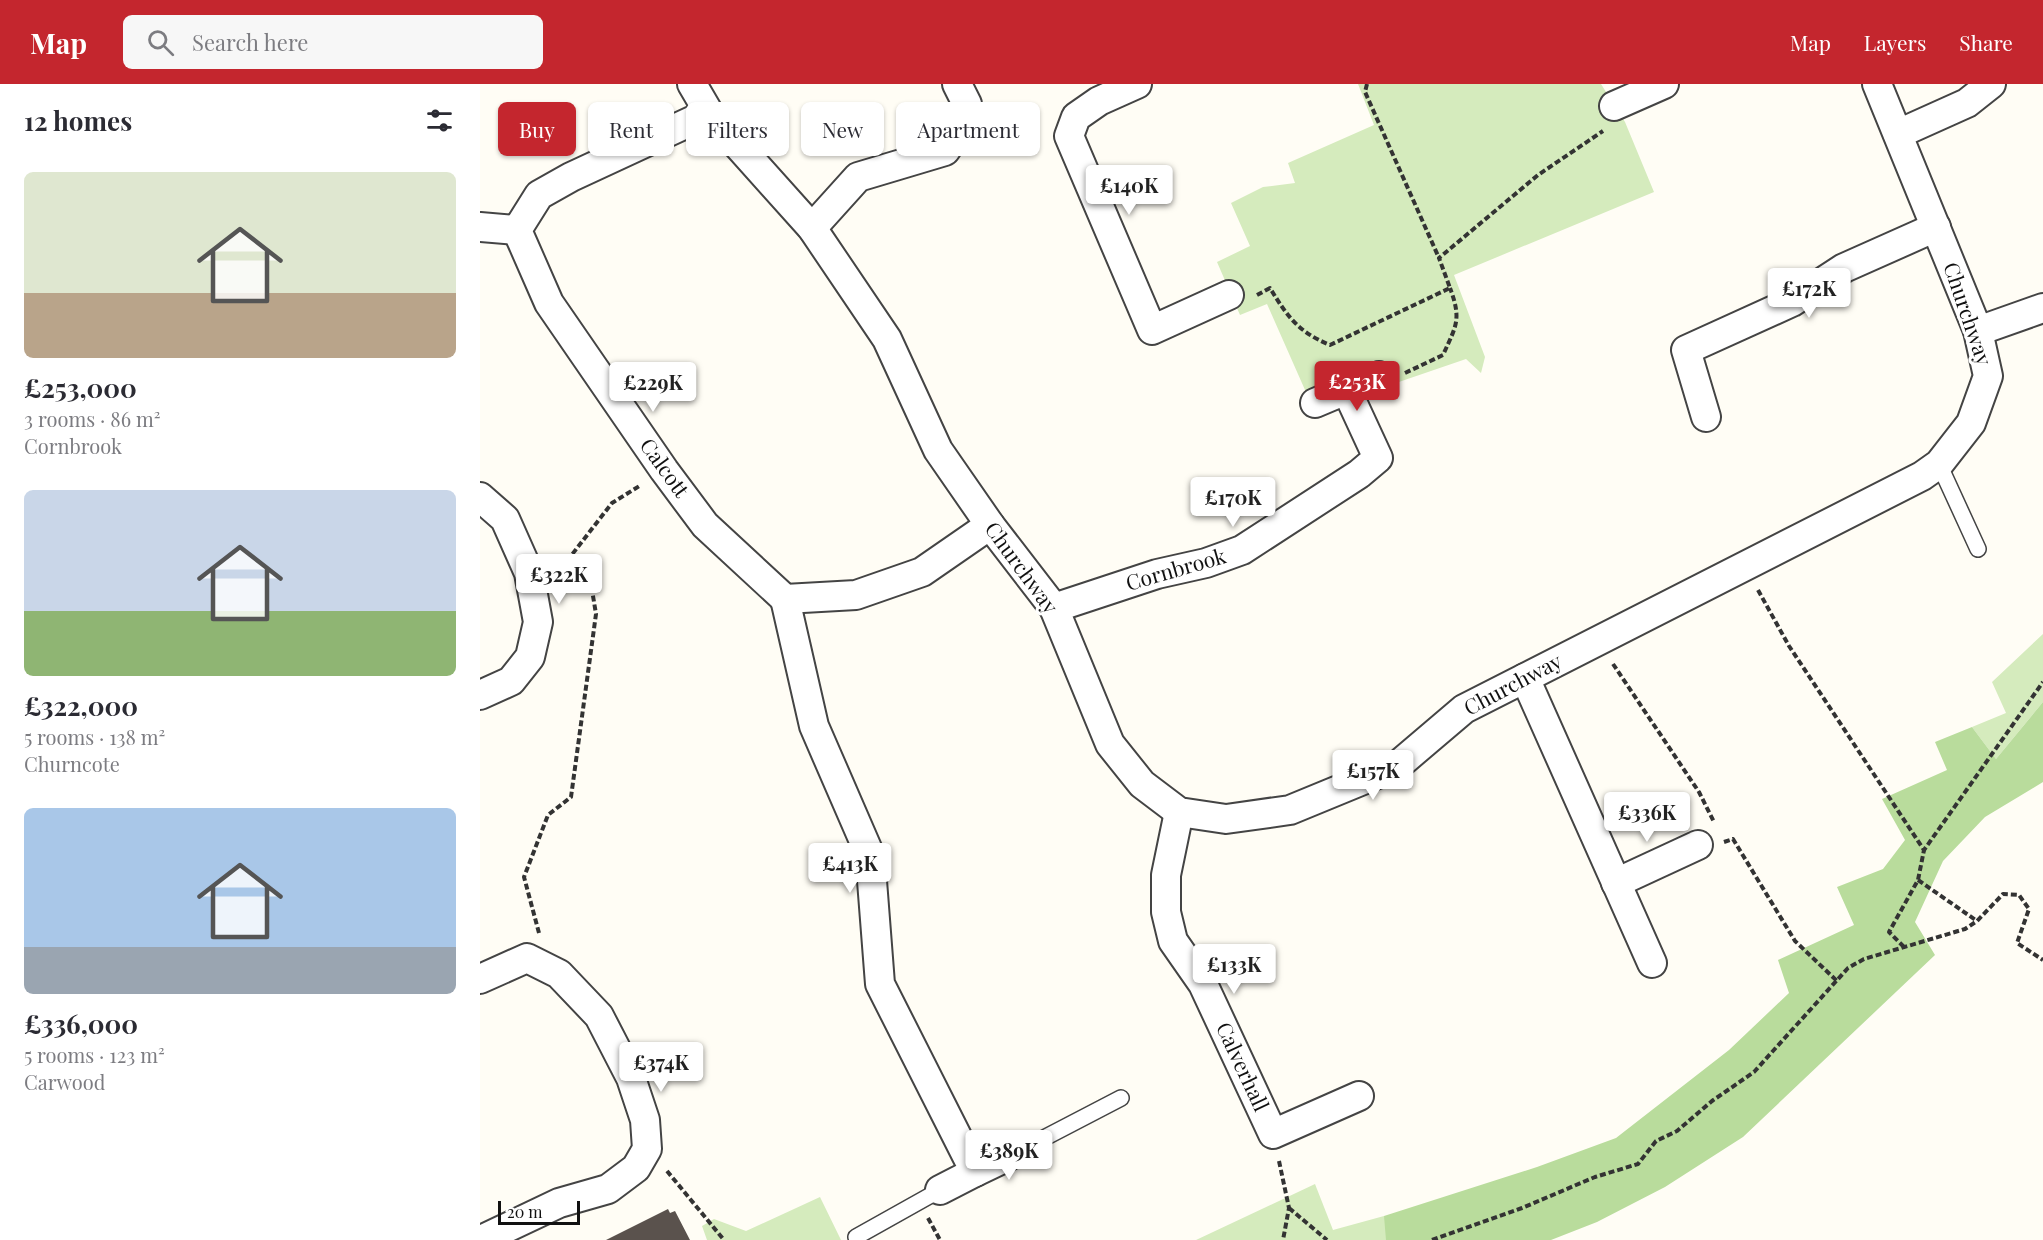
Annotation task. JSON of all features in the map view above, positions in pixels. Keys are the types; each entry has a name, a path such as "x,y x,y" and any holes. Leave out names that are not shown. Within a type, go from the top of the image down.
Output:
{"street":[{"name":"Churchway","path":"692,84 703,102"},
{"path":"812,228 858,177 945,151 963,125 967,104 957,84"},
{"path":"1137,84 1099,101 1076,117 1069,136 1152,330 1229,295"},
{"path":"1614,106 1664,84"},
{"name":"Churchway","path":"748,156 812,228 887,339 938,450 990,525 1054,608 1110,744 1142,784 1179,812 1226,819 1290,810 1397,766 1464,709 1922,476 1938,464 1971,423 1988,376 1977,331 1877,84"},
{"path":"1898,134 1967,103 1991,84"},
{"path":"480,227 517,230 539,195 571,177 686,124"},
{"path":"1706,417 1686,350 1792,302 1844,268 1936,227"},
{"name":"Calcott","path":"517,230 549,303 664,471 705,525 785,599"},
{"path":"1977,331 2043,308"},
{"path":"1315,403 1379,376"},
{"name":"Cornbrook","path":"1054,608 1156,574 1206,563 1242,550 1359,474 1378,458 1347,391"},
{"path":"480,497 505,519 529,573 538,622 530,657 511,681 480,695"},
{"path":"975,1172 880,984 870,855 813,726 785,599 856,595 922,572 990,525"},
{"path":"1525,678 1652,963"},
{"name":"Calverhall","path":"1179,812 1166,875 1166,912 1173,941 1203,984 1273,1134 1359,1096"},
{"path":"1616,883 1698,845"},
{"path":"480,979 527,958 559,974 599,1017 631,1078 645,1120 647,1149 636,1168 608,1188 559,1203 481,1240"},
{"path":"940,1190 1023,1149"}],"lane":[{"path":"1938,464 1978,549"},
{"path":"1023,1149 1121,1098"},
{"path":"856,1237 940,1190"}],"path":[{"path":"1367,84 1365,92 1458,309 1456,327 1443,355 1386,381 1379,376"},
{"path":"1438,258 1538,175 1610,126 1614,106"},
{"path":"1229,295 1237,291 1242,302 1270,288 1293,322 1310,337 1330,345 1450,288"},
{"path":"529,573 567,561 612,503 664,471"},
{"path":"527,958 540,932 524,877 548,815 571,797 596,614 592,590 567,561"},
{"path":"1744,566 1789,646 1924,850"},
{"path":"1598,641 1699,792 1725,842 1733,839 1795,940 1837,981"},
{"path":"1904,947 1889,932 1918,880 1924,850 2043,682"},
{"path":"1918,880 1977,921"},
{"path":"1432,1240 1522,1208 1595,1177 1638,1164 1656,1141 1677,1131 1712,1101 1754,1072 1848,968 1864,959 1965,929 1977,921 2003,894 2019,895 2029,909 2017,944 2043,960"},
{"path":"1273,1134 1289,1209 1283,1240"},
{"path":"647,1149 724,1240"},
{"path":"1289,1209 1327,1240"}],"green space":[{"path":"1358,84 1601,84 1625,122 1654,192 1454,275 1485,357 1481,373 1466,359 1393,384 1386,367 1309,399 1267,304 1240,315 1217,262 1250,246 1231,203 1263,187 1295,183 1288,163 1374,125"},
{"path":"2043,634 2043,702 1996,759 1972,727 2006,713 1992,682"},
{"path":"2043,702 2043,782 1985,817 1943,861 1915,922 1935,955 1743,1137 1665,1187 1597,1222 1551,1240 1386,1240 1384,1216 1537,1167 1616,1138 1729,1050 1789,993 1778,960 1854,925 1837,887 1883,869 1905,840 1882,799 1947,770 1935,742 1972,727 1996,759"},
{"path":"1315,1184 1333,1230 1384,1216 1397,1240 1196,1240"},
{"path":"820,1197 841,1240 707,1240 702,1226 714,1219 746,1231"}],"building":[{"path":"668,1209 670,1213 675,1211 690,1240 606,1240"}]}
